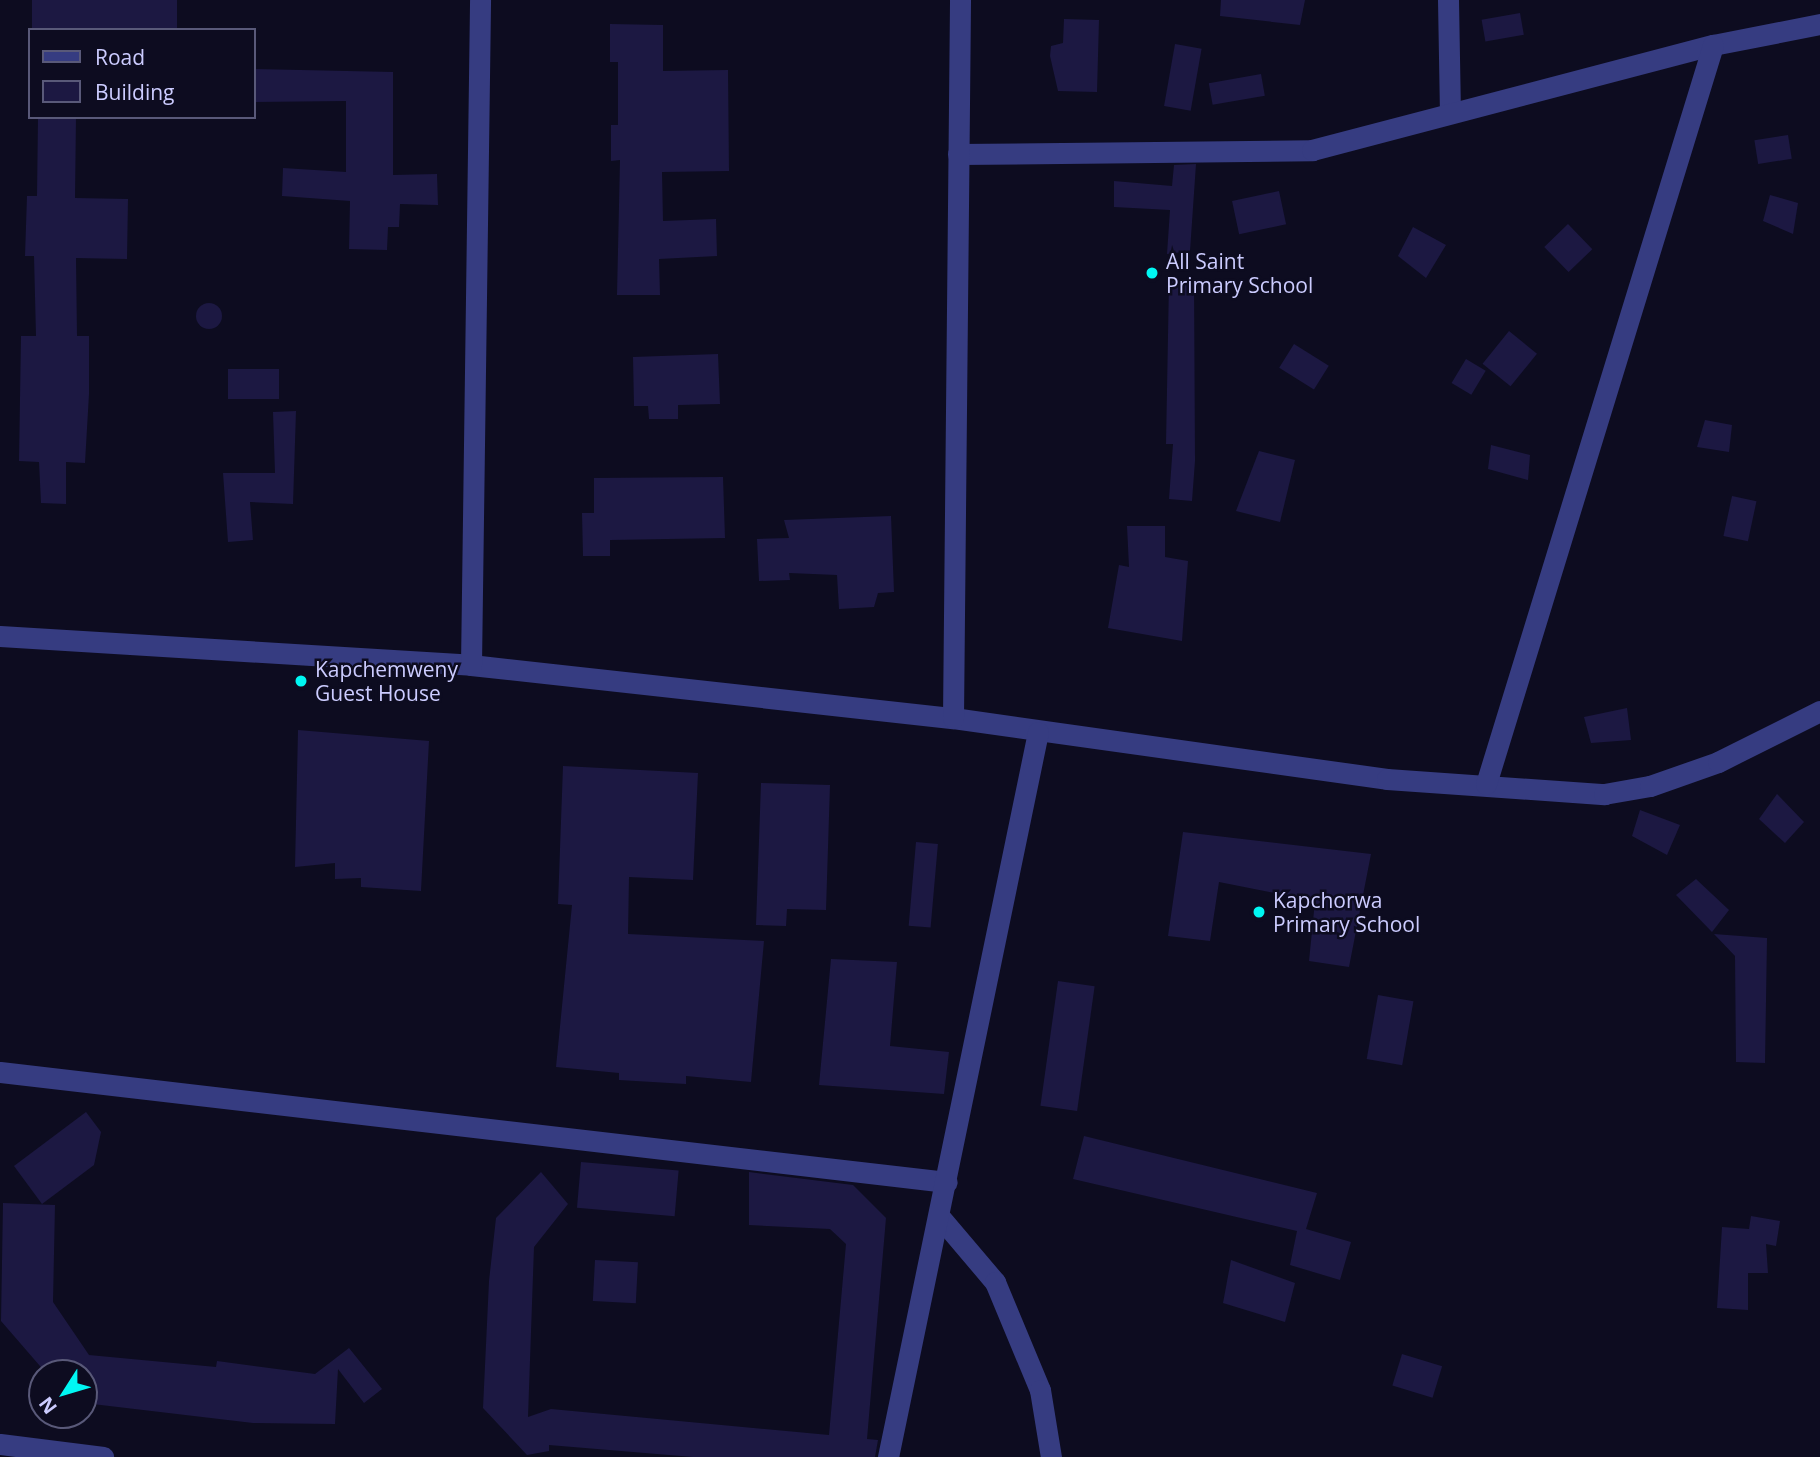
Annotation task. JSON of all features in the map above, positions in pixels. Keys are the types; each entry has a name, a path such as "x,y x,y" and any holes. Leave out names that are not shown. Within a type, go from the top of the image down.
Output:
{"street":[{"path":"471,665 480,0"},
{"path":"953,718 960,0"},
{"path":"1448,0 1450,111"},
{"path":"958,154 1278,153 1312,150 1450,111 1713,45 1820,24"},
{"path":"1486,784 1713,45"},
{"path":"0,636 471,665 953,718 1387,779 1604,794 1650,786 1718,762 1820,711"},
{"path":"888,1457 1038,732"},
{"path":"0,1072 947,1182"},
{"path":"939,1216 995,1282 1040,1390 1051,1457"},
{"path":"0,1444 103,1457"}],"building":[{"path":"32,0 177,0 177,28 32,28"},
{"path":"1221,0 1305,0 1300,25 1220,16"},
{"path":"1520,13 1524,35 1485,41 1482,20"},
{"path":"1064,19 1099,20 1097,92 1058,91 1050,56 1051,46 1063,43"},
{"path":"610,24 663,25 663,71 728,70 729,171 662,172 663,221 716,219 717,256 659,259 660,295 617,295 620,160 611,161 611,125 618,125 618,62 610,62"},
{"path":"1175,44 1202,49 1191,111 1164,106"},
{"path":"256,69 393,72 393,175 437,174 438,205 400,204 399,227 388,227 387,250 349,249 350,201 282,196 283,168 346,172 346,101 256,102"},
{"path":"1261,74 1265,96 1213,105 1209,83"},
{"path":"38,119 76,119 75,198 128,199 127,259 76,258 77,336 89,336 89,394 85,463 66,462 66,504 41,503 39,462 19,461 21,336 36,336 34,256 25,256 27,196 37,196"},
{"path":"1788,135 1792,159 1758,164 1754,140"},
{"path":"1196,164 1190,251 1167,254 1170,210 1114,207 1114,181 1172,186 1174,165"},
{"path":"1279,191 1286,224 1239,234 1232,201"},
{"path":"1770,195 1798,203 1793,234 1763,221"},
{"path":"1568,224 1592,249 1569,272 1544,247"},
{"path":"1413,227 1446,245 1426,278 1398,256"},
{"path":"1194,279 1195,461 1192,501 1169,499 1173,444 1166,444 1169,281"},
{"path":"209,303 218,307 222,316 218,325 209,329 200,325 196,316 200,307"},
{"path":"1509,331 1537,354 1511,386 1483,364"},
{"path":"1294,344 1329,366 1314,389 1279,368"},
{"path":"718,354 720,404 678,405 678,419 649,419 648,406 634,406 633,357"},
{"path":"1466,359 1486,371 1471,395 1452,383"},
{"path":"228,369 279,369 279,399 228,399"},
{"path":"296,411 293,504 250,502 253,540 228,542 223,473 275,473 273,412"},
{"path":"1705,420 1732,425 1729,452 1697,447"},
{"path":"1491,445 1530,455 1528,480 1488,469"},
{"path":"1259,451 1295,460 1280,522 1236,511"},
{"path":"723,477 725,538 610,540 610,556 583,556 582,513 594,513 594,478"},
{"path":"1732,496 1756,501 1748,541 1723,536"},
{"path":"891,516 894,592 878,593 874,607 839,609 837,575 789,573 790,580 759,581 757,539 789,538 784,520"},
{"path":"1127,526 1165,526 1165,557 1188,561 1182,641 1108,628 1119,565 1129,567"},
{"path":"1627,708 1631,740 1591,743 1584,717"},
{"path":"298,730 429,741 421,891 361,887 361,878 335,879 335,863 295,867"},
{"path":"563,766 698,773 693,880 629,877 628,934 764,941 751,1082 686,1076 686,1084 619,1080 619,1073 556,1067 572,905 558,904"},
{"path":"761,783 830,785 826,910 787,909 786,926 756,925"},
{"path":"1777,794 1804,822 1785,843 1759,819"},
{"path":"1640,810 1680,825 1667,855 1632,836"},
{"path":"1183,832 1371,854 1349,967 1309,961 1315,901 1219,882 1210,941 1168,936"},
{"path":"916,842 938,844 931,928 909,926"},
{"path":"1696,879 1729,910 1712,932 1676,895"},
{"path":"1714,934 1767,938 1765,1063 1736,1062 1735,956"},
{"path":"831,959 897,962 890,1046 949,1052 944,1094 819,1085"},
{"path":"1058,981 1095,986 1077,1111 1040,1106"},
{"path":"1378,995 1413,1001 1402,1065 1367,1059"},
{"path":"86,1112 101,1132 94,1165 42,1204 14,1166"},
{"path":"1084,1136 1317,1193 1306,1229 1351,1242 1340,1280 1290,1265 1297,1231 1073,1179"},
{"path":"581,1162 679,1171 675,1216 577,1208"},
{"path":"541,1172 568,1204 534,1247 528,1417 551,1409 829,1435 846,1244 830,1229 749,1225 749,1172 853,1185 886,1218 867,1439 878,1440 875,1457 693,1457 549,1445 549,1451 527,1455 483,1408 489,1281 496,1218"},
{"path":"3,1203 55,1205 53,1302 89,1355 216,1367 217,1361 315,1374 349,1348 382,1389 364,1403 338,1369 335,1424 253,1423 98,1405 98,1359 34,1359 1,1321"},
{"path":"1751,1216 1780,1221 1776,1246 1766,1244 1768,1273 1748,1273 1748,1310 1717,1308 1722,1227 1749,1229"},
{"path":"595,1260 638,1262 636,1303 593,1301"},
{"path":"1231,1260 1295,1283 1285,1322 1223,1303"},
{"path":"1402,1354 1442,1366 1433,1398 1392,1386"}],"place":[{"name":"All Saint Primary School","path":"1152,273"},
{"name":"Kapchemweny Guest House","path":"301,681"},
{"name":"Kapchorwa Primary School","path":"1259,912"}]}
